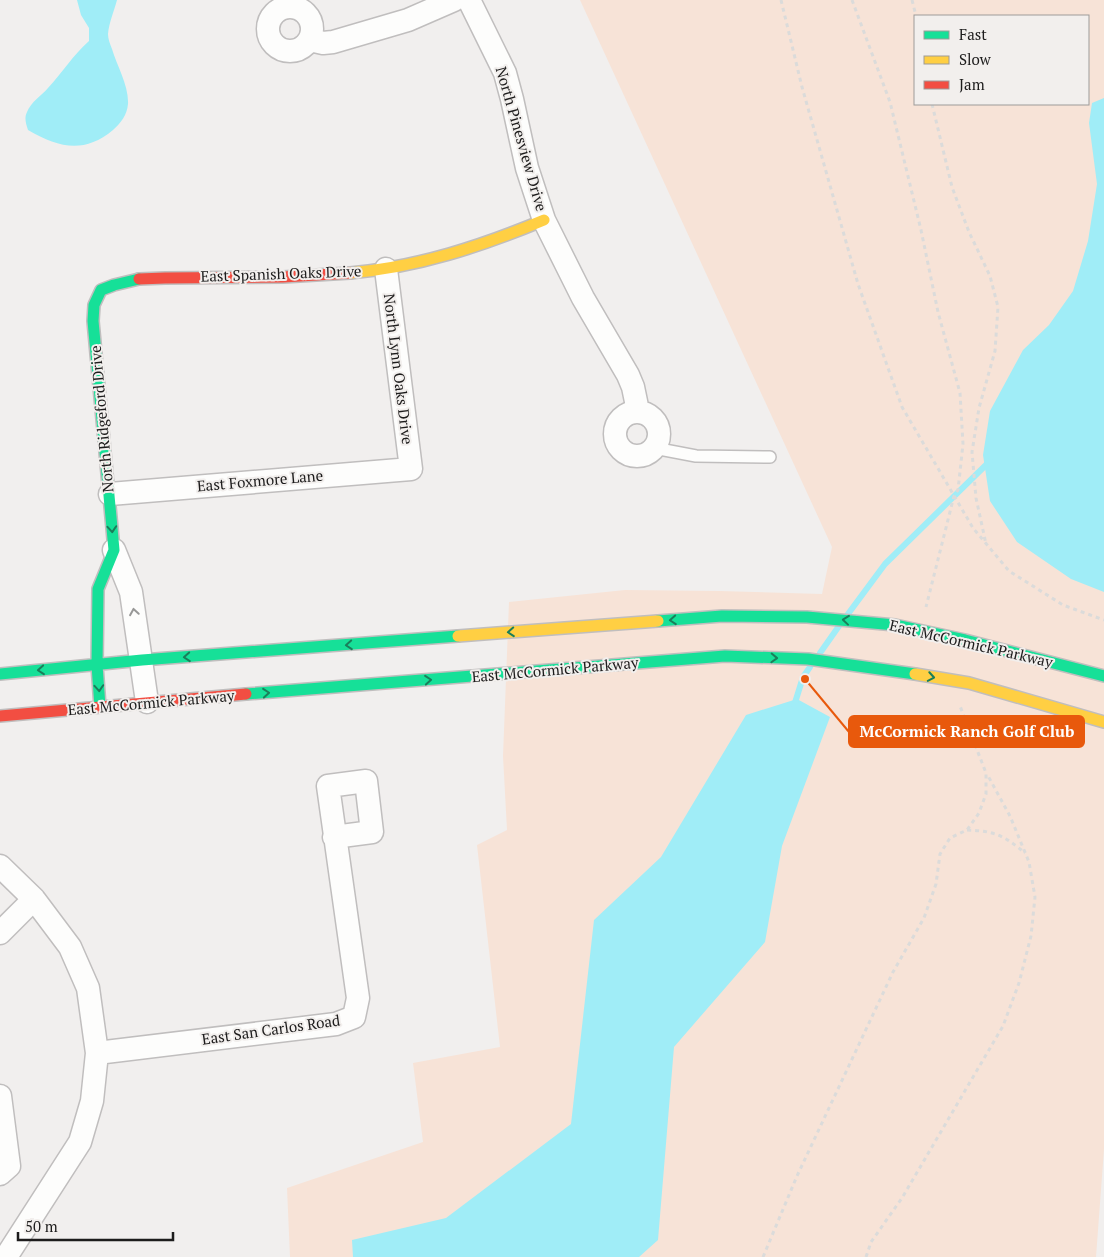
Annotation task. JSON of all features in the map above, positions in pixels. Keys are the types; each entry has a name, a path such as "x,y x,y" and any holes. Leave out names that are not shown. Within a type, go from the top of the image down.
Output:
{"main road":[{"name":"East Spanish Oaks Drive","path":"101,290 117,282 140,278 272,278 330,275 386,269 429,261 477,247 544,220"},
{"name":"North Ridgeford Drive","path":"100,707 97,665 98,590 114,550 93,322 94,305 101,290"},
{"name":"East McCormick Parkway","path":"0,674 142,660 722,616 807,617 895,625 965,640 1104,676"},
{"name":"East McCormick Parkway","path":"0,716 147,702 725,656 808,659 883,668 969,684 1104,722"}],"street":[{"path":"310,40 323,43 333,42 408,20 454,0"},
{"name":"North Pinesview Drive","path":"470,0 505,73 526,168 544,220 583,298 628,375 633,387 638,411"},
{"name":"North Lynn Oaks Drive","path":"386,269 410,468"},
{"path":"638,411 649,414 659,426 660,434 654,448 648,454 633,456 626,453 616,443 615,429 618,422 628,413 638,411"},
{"name":"East Foxmore Lane","path":"110,494 410,468"},
{"name":"North Ridgeford Drive","path":"114,550 131,592 147,702"},
{"name":"East San Carlos Road","path":"96,1053 336,1024 354,1017 358,998 334,837"},
{"path":"0,866 34,899 70,947 88,988 96,1053 92,1101 80,1142 6,1257"},
{"path":"0,933 34,899"},
{"path":"0,1096 9,1166 0,1174"}],"lane":[{"path":"654,448 696,456 770,457"}],"path":[{"path":"781,0 804,96 858,284 902,407 973,528 1009,571 1063,605 1104,620"},
{"path":"852,0 890,102 921,230 938,312 960,393 963,444 958,490 954,496 924,613"},
{"path":"912,0 916,15"},
{"path":"932,105 952,187 969,232 990,276 998,307 995,351 979,408 972,452 976,498 986,544"},
{"path":"866,1257 871,1242 902,1198 1003,1026 1019,984 1031,936 1035,897 1029,862 1010,816 986,773 960,703"},
{"path":"763,1257 797,1176 885,990 924,918 936,884 940,854 950,838 967,830 980,813 986,794 986,773"},
{"path":"967,830 987,831 1008,839 1026,853"}],"shaded area":[{"path":"580,0 1104,0 1104,1149 1096,1257 290,1257 287,1188 423,1142 413,1063 500,1047 477,845 507,830 503,756 509,602 625,590 822,594 832,547"}],"water":[{"path":"77,0 117,0 108,36 125,83 128,104 123,119 113,130 92,143 71,146 50,141 28,130 25,119 31,105 89,41 89,28 81,15"},
{"path":"1104,98 1104,592 1071,579 1017,542 990,501 983,455 990,411 1023,350 1049,325 1073,291 1088,241 1097,184 1089,123 1092,103"},
{"path":"797,699 830,717 782,846 765,942 674,1047 658,1240 639,1257 353,1257 352,1240 446,1218 571,1124 594,920 661,857 746,715"}],"waterway":[{"path":"848,614 885,564 990,461"},
{"path":"820,653 839,626"},
{"path":"794,706 803,677 810,667"}],"traffic: fast":[{"path":"100,707 97,665 98,589 114,550 93,321 94,305 101,290 139,279"},
{"path":"658,621 722,616 807,617 895,625 965,640 1104,676"},
{"path":"0,674 142,660 458,636"},
{"path":"246,694 725,656 808,659 915,674"}],"traffic: slow":[{"path":"350,273 400,266 449,254 544,220"},
{"path":"458,636 658,621"},
{"path":"915,674 969,683 1104,722"}],"traffic: jam":[{"path":"139,279 283,277 350,273"},
{"path":"0,716 246,694"}],"place":[{"name":"McCormick Ranch Golf Club","path":"805,679"}]}
